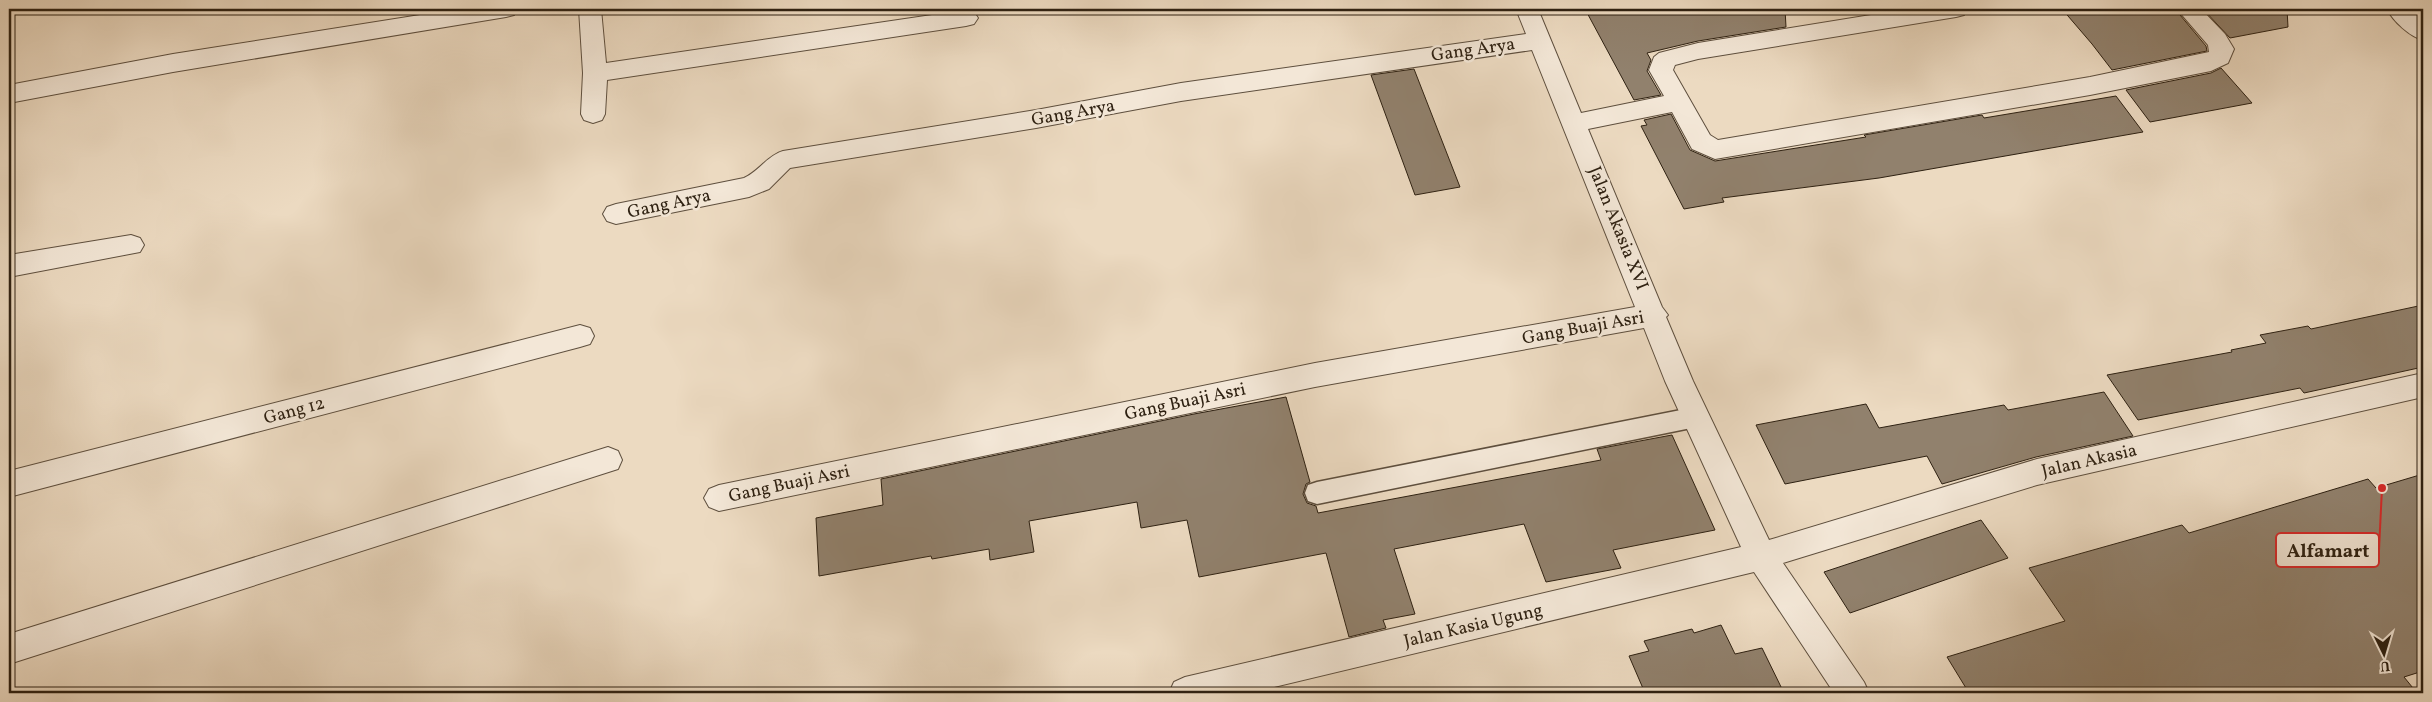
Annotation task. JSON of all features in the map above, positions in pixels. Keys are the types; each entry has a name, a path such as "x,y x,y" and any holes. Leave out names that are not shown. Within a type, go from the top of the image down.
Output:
{"street":[{"path":"9,94 173,63 506,9"},
{"path":"590,9 595,73 592,114"},
{"name":"Jalan Akasia XVI","path":"1527,9 1696,417 1761,556 1853,693"},
{"path":"1956,9 1698,51 1667,58 1662,63 1661,70 1701,142 1715,150 2090,86 2211,62 2220,58 2222,49 2217,40 2188,9"},
{"path":"2398,9 2423,32"},
{"path":"595,73 966,18"},
{"name":"Gang Arya","path":"616,214 749,187 760,182 783,160 1036,119 1181,92 1493,45 1541,40"},
{"path":"1575,123 1679,102"},
{"path":"9,266 131,245"},
{"name":"Gang Buaji Asri","path":"718,498 1314,375 1654,315"},
{"name":"Gang 12","path":"9,484 580,336"},
{"name":"Jalan Akasia","path":"1761,556 2037,472 2423,385"},
{"path":"9,649 608,460"},
{"name":"Jalan Kasia Ugung","path":"1185,693 1761,556"}],"lane":[{"path":"1317,494 1696,417"}],"building":[{"path":"1585,9 1785,9 1786,27 1698,41 1647,53 1651,60 1647,71 1661,95 1634,100"},
{"path":"2062,9 2175,9 2206,46 2207,51 2112,70"},
{"path":"2203,9 2287,9 2288,27 2230,38"},
{"path":"2221,68 2252,103 2150,122 2126,90 2211,73"},
{"path":"1414,69 1460,187 1415,195 1371,75"},
{"path":"2116,96 2143,132 1879,178 1722,198 1724,202 1684,209 1641,126 1647,125 1644,120 1671,114 1690,150 1715,161 1866,137 1864,135 1982,115 1984,118"},
{"path":"2423,305 2423,367 2304,393 2300,388 2138,420 2107,375 2232,352 2231,350 2266,343 2260,335 2308,326 2311,329"},
{"path":"2104,392 2133,436 2036,457 1942,484 1927,456 1785,484 1756,425 1866,404 1879,428 2004,405 2008,410"},
{"path":"1286,397 1310,482 1306,484 1303,494 1307,503 1316,506 1318,513 1601,460 1597,449 1672,435 1715,530 1613,550 1621,568 1546,582 1524,524 1394,549 1415,614 1383,620 1386,628 1349,637 1326,553 1199,577 1187,520 1141,528 1137,502 1029,521 1034,552 990,560 989,549 932,559 931,556 819,576 816,518 883,505 881,479 1194,414"},
{"path":"2423,474 2423,671 2404,677 2417,693 1969,693 1947,657 2065,621 2029,568 2182,525 2189,533 2368,479 2376,488"},
{"path":"1981,520 2008,558 1850,613 1824,572"},
{"path":"1721,625 1735,654 1762,648 1784,693 1645,693 1629,656 1649,651 1644,641 1692,629 1694,633"}],"place":[{"name":"Alfamart","path":"2382,488"}]}
